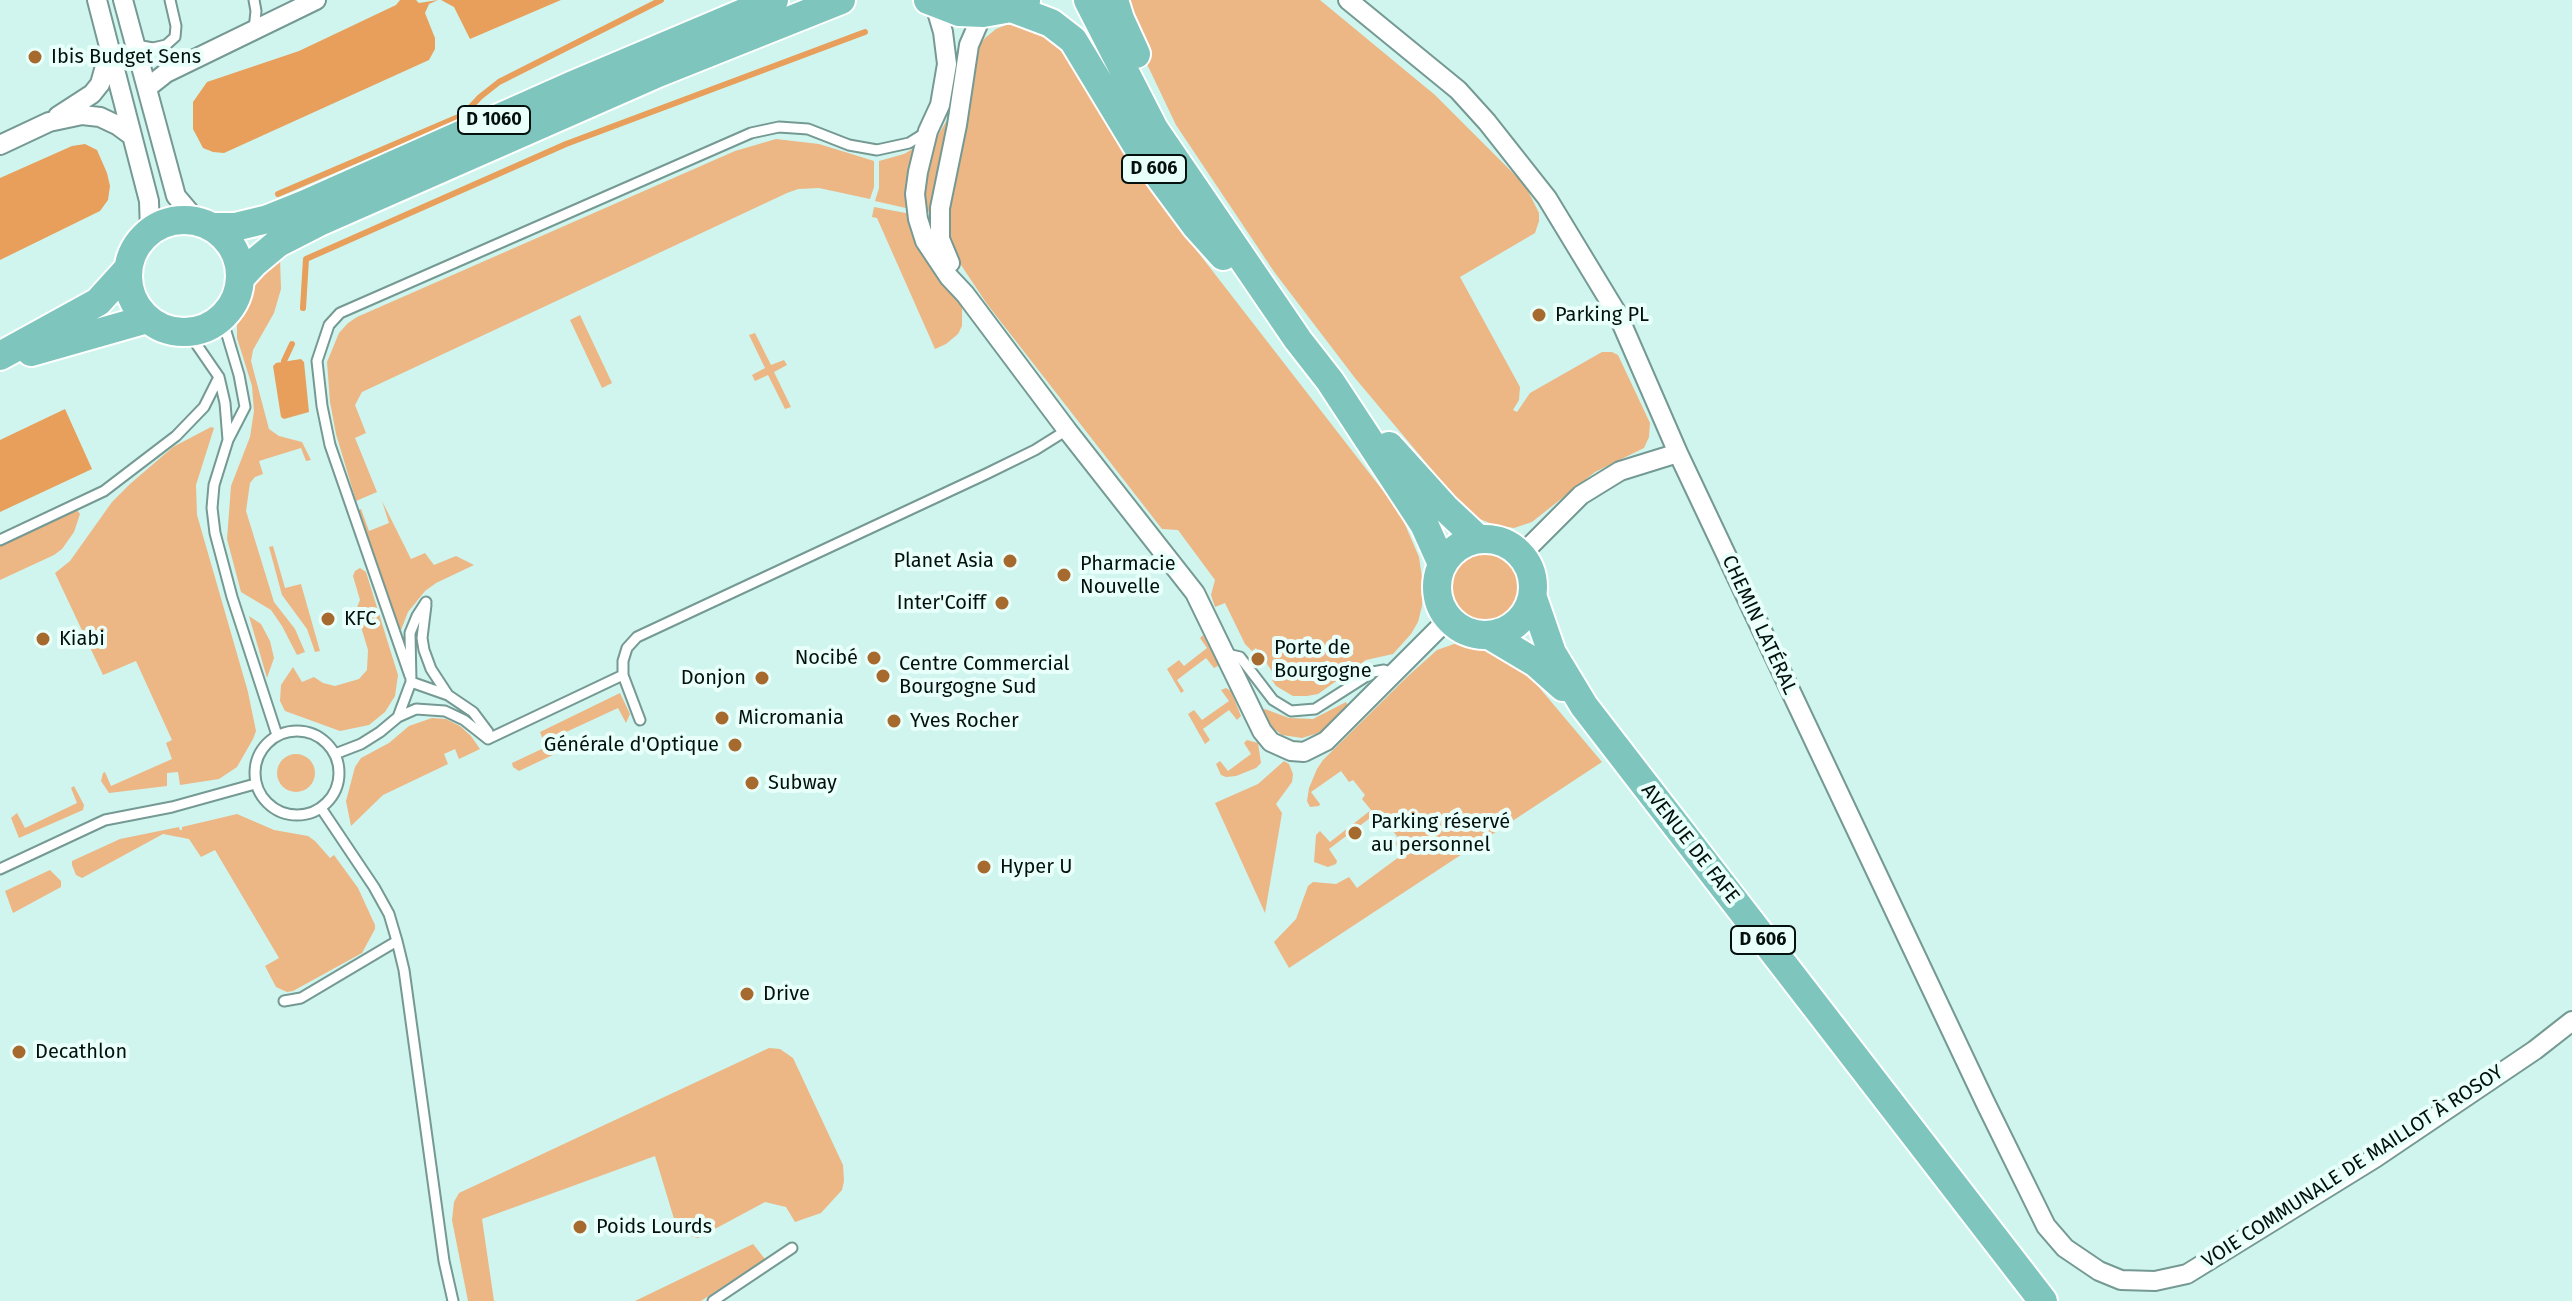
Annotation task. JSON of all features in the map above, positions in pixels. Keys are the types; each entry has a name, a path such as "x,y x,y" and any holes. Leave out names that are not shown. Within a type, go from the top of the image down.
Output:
{"main road":[{"name":"D 1060","path":"205,224 235,227 303,205 774,0"},
{"name":"D 1060","path":"241,277 278,243 319,222 646,78 841,0"},
{"name":"D 606","path":"1088,0 1154,129 1298,340"},
{"name":"D 606","path":"1114,0 1120,19 1212,213"},
{"path":"932,2 959,12 983,13 1020,4"},
{"name":"D 606","path":"1020,4 1073,40 1139,149 1196,226 1298,340 1330,381 1445,508 1477,538"},
{"path":"173,221 205,224 224,236 233,248 239,262 239,292 222,318 206,328 173,332 159,327 147,319 132,296 128,269 132,255 150,232 173,221"},
{"path":"0,359 98,302 128,269"},
{"path":"0,359 147,319"},
{"name":"D 606","path":"1330,381 1424,524 1442,564"},
{"path":"1477,538 1494,538 1522,554 1534,582 1533,598 1517,624 1504,632 1474,634 1448,619 1437,592 1437,578 1451,552 1477,538"},
{"name":"AVENUE DE FAFE","path":"1533,598 1552,653 1584,706 2043,1301"},
{"name":"AVENUE DE FAFE","path":"1489,635 1536,663 1584,706"}],"street":[{"path":"97,0 149,201 150,232"},
{"path":"123,0 176,196 205,224"},
{"path":"147,88 166,73 254,30 283,11 316,0"},
{"name":"CHEMIN LATÉRAL","path":"1348,0 1458,90 1547,198 1618,315 1678,453 2046,1226 2065,1248 2099,1271 2121,1280"},
{"path":"932,2 943,32 947,64 940,105 928,131 916,183 918,219 925,241 949,277 1195,593 1262,731 1271,742 1291,751 1304,752 1326,741 1448,619"},
{"path":"965,294 942,248 938,224 969,45 983,13"},
{"path":"0,145 49,122 92,94 105,71 109,48"},
{"path":"49,122 82,115 100,117 132,136"},
{"path":"1522,554 1581,495 1620,471 1678,453"},
{"name":"VOIE COMMUNALE DE MAILLOT À ROSOY","path":"2121,1280 2155,1281 2187,1274 2375,1158 2535,1050 2572,1021"}],"lane":[{"path":"136,45 153,48 166,45 175,37 176,26 170,0"},
{"path":"254,0 254,30"},
{"path":"488,739 488,732 473,712 448,695 411,679 330,445 317,361 329,325 340,313 751,133 779,127 808,129 849,145 877,150 909,143 928,131"},
{"path":"222,318 245,407 228,440 214,485 212,508 215,533 232,597 277,735"},
{"path":"188,332 219,377 228,440"},
{"path":"0,540 104,491 185,426 204,407 219,377"},
{"path":"640,720 623,675 627,648 637,637 986,474 1067,430"},
{"path":"398,717 411,679 410,633 426,602 422,638 424,650 431,669 448,695"},
{"path":"1223,653 1240,657 1273,700 1291,711 1315,709 1373,672 1384,670 1395,674"},
{"path":"488,739 623,675"},
{"path":"335,754 361,744 398,717 416,709 445,711 464,720 488,739"},
{"path":"303,731 316,735 335,754 339,777 336,789 321,808 309,814 282,813 270,807 255,784 255,761 267,742 277,735 303,731"},
{"path":"0,869 105,820 172,807 255,784"},
{"path":"321,808 374,887 389,914 397,941 404,970 440,1234 453,1301"},
{"path":"284,1001 301,998 397,941"},
{"path":"713,1301 792,1248"}],"shaded area":[{"path":"400,0 416,0 419,3 438,0 429,4 425,13 435,38 435,49 429,60 224,153 203,148 193,129 193,102 207,82 299,51 396,5"},
{"path":"441,0 561,0 470,39 454,7"},
{"path":"1123,0 1320,0 1435,95 1525,185 1539,213 1535,233 1460,277 1520,387 1519,400 1513,410 1517,412 1530,393 1602,352 1612,352 1618,355 1650,423 1644,448 1595,472 1532,522 1514,528 1477,518 1464,508 1355,378 1275,273 1176,125 1145,60"},
{"path":"1006,25 1037,29 1067,52 1126,155 1404,522 1419,557 1422,606 1411,634 1393,654 1366,660 1318,694 1293,696 1276,686 1272,680 1276,677 1256,648 1252,651 1245,644 1225,603 1215,607 1211,595 1215,580 1178,530 1162,529 987,304 953,253 945,204 976,51 985,38"},
{"path":"950,115 933,212 921,211 920,198 934,142"},
{"path":"776,139 819,144 874,161 874,187 870,199 819,188 787,193 362,392 355,405 366,433 355,438 377,492 356,501 336,434 327,362 339,333 348,323 735,151"},
{"path":"85,144 97,150 110,186 108,200 100,211 0,260 0,178 72,146"},
{"path":"916,147 910,209 875,201 879,188 879,161"},
{"path":"874,207 911,214 962,305 962,326 946,344 935,349 877,218 872,217"},
{"path":"280,259 281,289 274,313 253,350 251,361 269,429 279,436 302,442 311,460 306,461 301,448 259,461 263,474 250,483 246,511 274,602 295,629 305,652 297,655 271,610 241,592 227,539 231,486 250,437 254,411 252,386 237,338 237,323 252,285 264,270"},
{"path":"580,315 612,383 602,388 570,320"},
{"path":"755,333 771,365 784,360 787,365 774,372 791,407 785,409 768,375 755,381 752,375 765,368 749,335"},
{"path":"301,359 304,362 309,412 284,419 281,417 273,366"},
{"path":"65,409 92,469 0,512 0,440"},
{"path":"214,428 196,485 197,515 248,692 256,731 237,767 219,779 180,785 178,772 167,773 167,786 109,793 101,781 103,773 111,786 172,759 166,743 172,740 136,661 103,675 55,573 70,561 112,502 130,484 173,447"},
{"path":"382,501 411,559 425,553 434,565 456,556 474,565 425,591 408,612 401,630 398,629 358,510 361,509 369,531 389,523"},
{"path":"77,510 80,514 74,532 62,549 0,580 0,545"},
{"path":"273,546 285,588 301,584 320,651 315,652 307,629 282,595 269,547"},
{"path":"1486,550 1506,556 1516,566 1522,586 1516,606 1506,616 1486,622 1466,616 1456,606 1450,586 1456,566 1466,556"},
{"path":"360,568 366,572 398,675 395,696 385,712 369,725 340,731 285,711 280,701 281,685 293,667 302,682 314,677 335,686 359,679 367,670 368,650 356,610 360,600 353,576"},
{"path":"249,616 261,624 270,641 274,658 267,678"},
{"path":"1203,635 1218,666 1214,668 1206,658 1177,680 1184,691 1181,693 1167,669 1179,660 1184,666 1207,648 1200,638"},
{"path":"1454,644 1489,648 1521,670 1602,762 1289,968 1274,942 1296,919 1308,886 1313,882 1336,884 1349,877 1357,888 1403,854 1394,843 1399,839 1388,824 1383,827 1374,815 1329,849 1336,864 1328,867 1314,862 1316,835 1320,831 1330,842 1371,810 1362,799 1365,795 1341,771 1311,792 1320,804 1310,807 1307,801 1309,788 1317,769 1408,676 1437,650"},
{"path":"1226,688 1231,691 1241,716 1237,720 1229,710 1203,729 1210,740 1205,744 1188,714 1194,710 1202,720 1229,701 1221,690"},
{"path":"620,693 630,714 626,723 618,708 551,739 557,753 519,771 513,767 512,763 546,747 540,732"},
{"path":"1346,702 1349,708 1325,731 1302,738 1282,735 1273,728 1262,711 1265,709 1289,718 1313,719"},
{"path":"432,718 446,719 460,726 480,749 459,759 455,749 444,754 448,764 383,795 351,826 346,801 355,767 361,758 389,743 409,726"},
{"path":"1247,740 1258,743 1261,763 1236,776 1221,775 1216,764 1220,761 1228,771 1251,754 1244,743"},
{"path":"296,754 310,759 315,773 310,787 296,792 282,787 277,773 282,759"},
{"path":"1284,761 1289,764 1293,774 1292,782 1276,804 1282,813 1265,913 1215,803 1258,784"},
{"path":"74,786 84,805 83,810 19,838 11,818 17,813 25,828 77,803 71,788"},
{"path":"237,814 274,830 308,836 330,858 334,855 358,888 375,925 362,953 287,992 276,987 265,966 279,958 215,850 201,857 189,839 163,834 82,878 76,875 72,865 72,861 120,839 179,827 182,830 182,827"},
{"path":"50,870 61,881 61,887 13,913 5,891"},
{"path":"769,1048 780,1049 793,1058 843,1165 842,1190 821,1213 795,1222 786,1207 765,1202 698,1238 678,1232 655,1156 482,1219 494,1301 468,1301 452,1220 454,1202 459,1193"},
{"path":"753,1244 765,1259 701,1301 635,1301"}],"waterway":[{"path":"278,194 463,115 499,82 661,0"},
{"path":"303,308 306,259 566,144 865,32"},
{"path":"284,361 292,344"}],"place":[{"name":"Ibis Budget Sens","path":"35,57"},
{"name":"Parking PL","path":"1539,315"},
{"name":"Planet Asia","path":"1010,561"},
{"name":"Pharmacie Nouvelle","path":"1064,575"},
{"name":"Inter'Coiff","path":"1002,603"},
{"name":"KFC","path":"328,619"},
{"name":"Kiabi","path":"43,639"},
{"name":"Nocibé","path":"874,658"},
{"name":"Porte de Bourgogne","path":"1258,659"},
{"name":"Centre Commercial Bourgogne Sud","path":"883,676"},
{"name":"Donjon","path":"762,678"},
{"name":"Micromania","path":"722,718"},
{"name":"Yves Rocher","path":"894,721"},
{"name":"Générale d'Optique","path":"735,745"},
{"name":"Subway","path":"752,783"},
{"name":"Parking réservé au personnel","path":"1355,833"},
{"name":"Hyper U","path":"984,867"},
{"name":"Drive","path":"747,994"},
{"name":"Decathlon","path":"19,1052"},
{"name":"Poids Lourds","path":"580,1227"}]}
